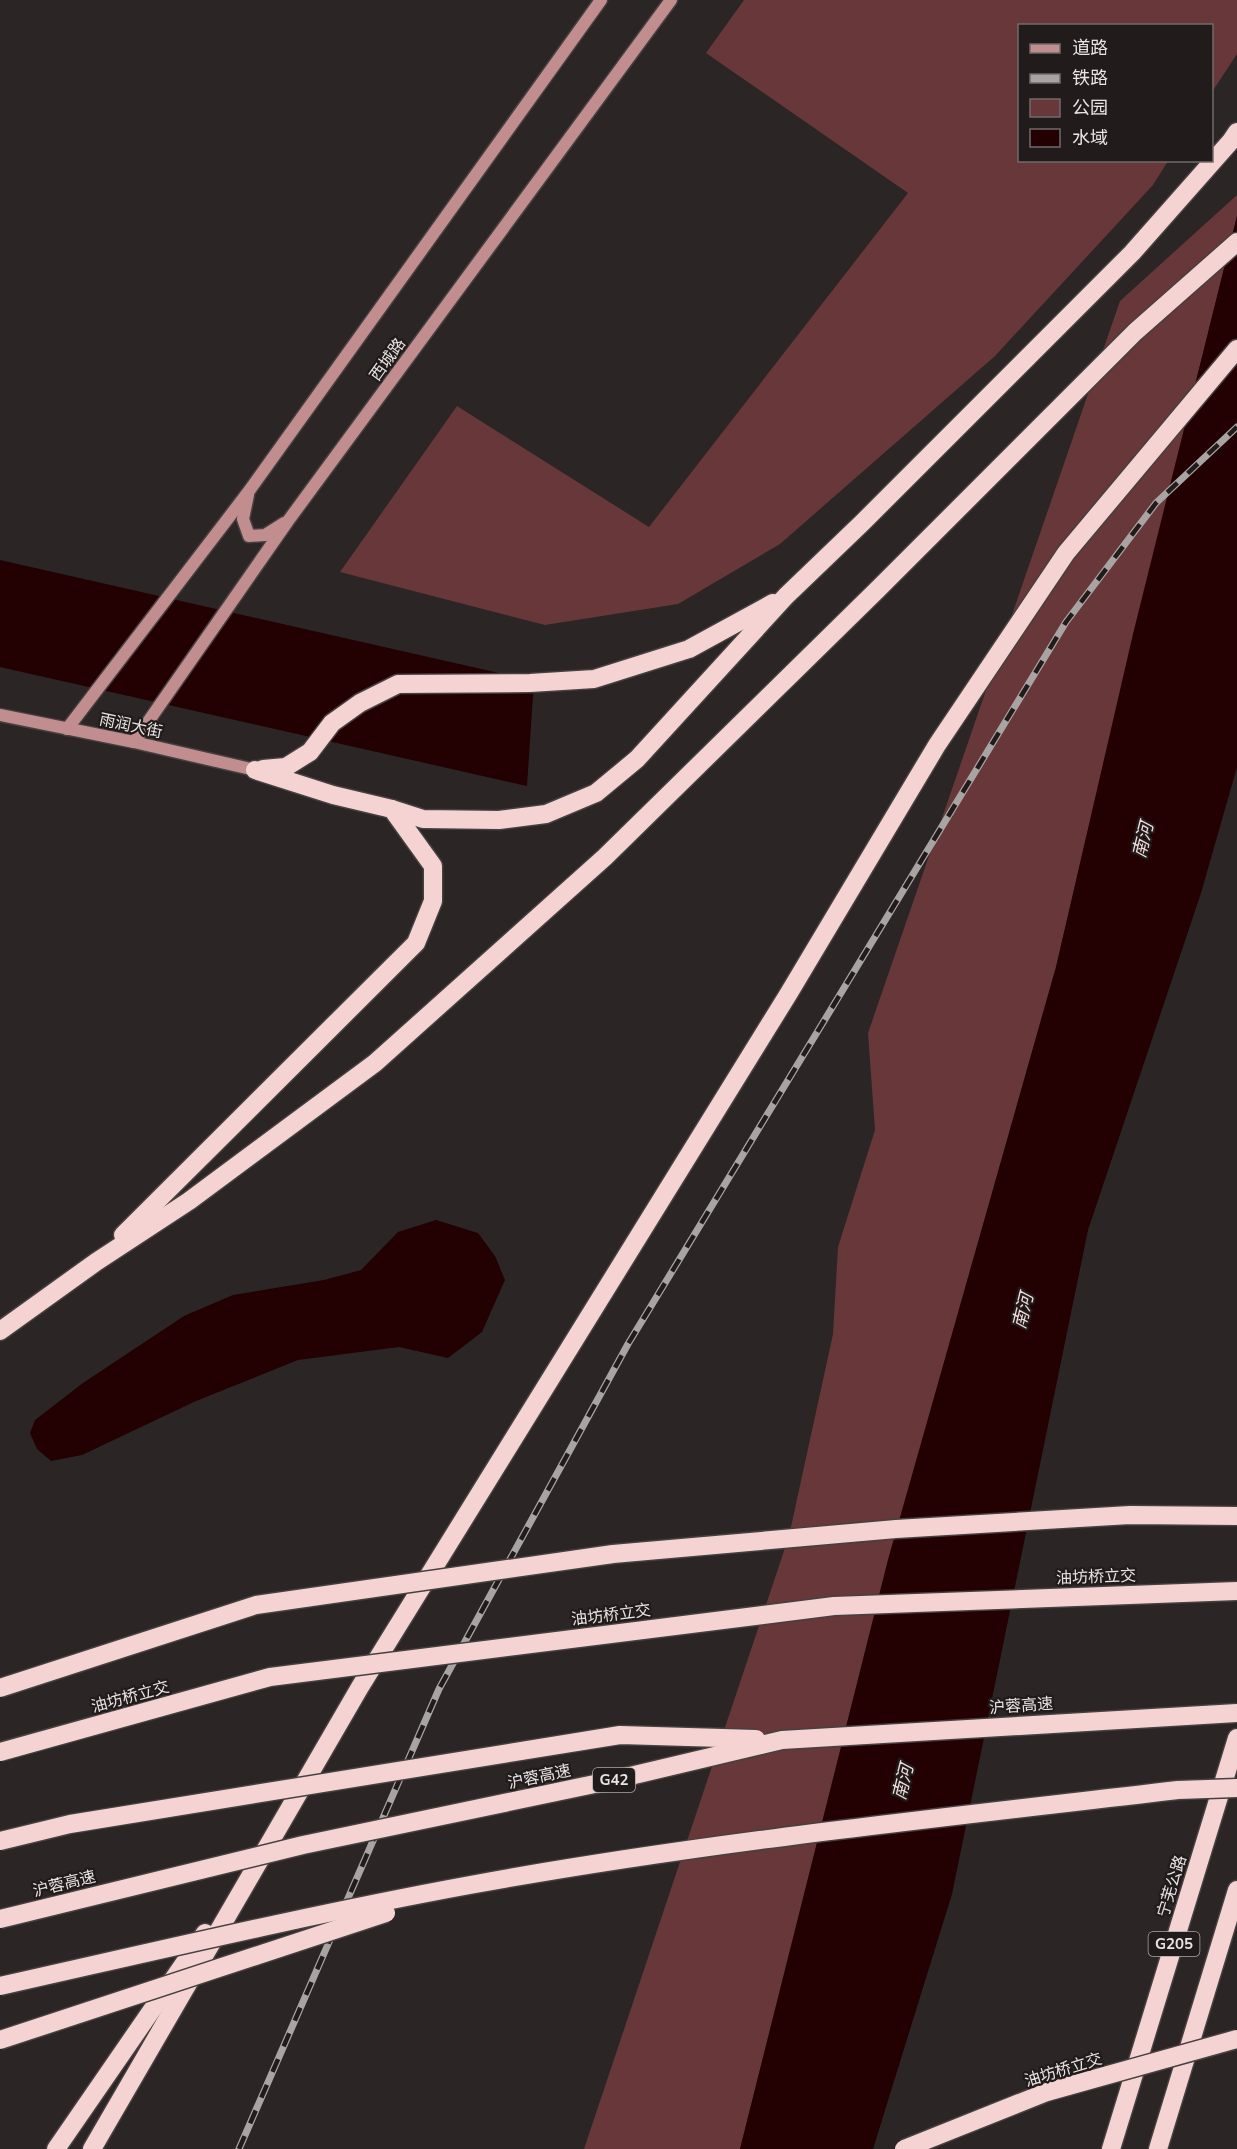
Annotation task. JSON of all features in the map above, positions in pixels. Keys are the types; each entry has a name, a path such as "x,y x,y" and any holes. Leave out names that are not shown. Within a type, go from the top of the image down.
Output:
{"highway":[{"path":"1213,161 1234,137"},
{"path":"255,770 333,795 423,819 499,820 546,814 596,793 637,759 786,596 1132,253 1212,162"},
{"path":"0,1331 96,1262 189,1202 375,1063 605,857 1135,332 1237,242"},
{"path":"92,2149 360,1687 789,993 937,745 1066,553 1237,349"},
{"path":"255,770 286,768 310,753 332,723 360,703 398,684 530,683 594,679 689,649 786,596"},
{"path":"96,1262 416,943 433,902 433,866 392,809"},
{"path":"0,1688 256,1605 613,1554 896,1529 1060,1519 1130,1515 1237,1516"},
{"name":"油坊桥立交","path":"0,1752 270,1677 834,1606 1237,1591"},
{"name":"沪蓉高速","path":"0,1919 303,1845 609,1781 782,1740 1237,1713"},
{"path":"0,1841 70,1824 620,1735 782,1740"},
{"name":"宁芜公路","path":"1111,2149 1237,1738"},
{"path":"0,1986 172,1947 470,1885 747,1841 1178,1790 1237,1788"},
{"path":"56,2149 281,1822"},
{"path":"0,2040 470,1885"},
{"name":"G205","path":"1158,2149 1237,1890"},
{"name":"油坊桥立交","path":"904,2149 1047,2092 1237,2039"}],"street":[{"path":"67,729 249,490 601,0"},
{"name":"西城路","path":"134,742 288,521 671,0"},
{"path":"249,490 243,519 249,536 265,535 288,521"},
{"name":"雨润大街","path":"0,715 134,742 255,770"}],"green space":[{"path":"744,0 1237,0 1237,54 1213,90 1213,24 1018,24 1018,162 1167,162 1153,185 995,356 780,544 678,604 545,625 340,572 457,406 649,527 908,193 706,53"},
{"path":"1237,195 1237,216 1134,634 1056,967 888,1560 740,2149 584,2149 789,1536 833,1334 838,1247 875,1130 868,1033 1120,301"}],"water":[{"name":"南河","path":"1237,216 1237,767 1201,893 1088,1230 952,1894 873,2149 740,2149 888,1560 1056,967 1133,634"},
{"path":"0,560 534,681 527,786 0,667"},
{"path":"436,1220 478,1233 495,1256 505,1280 482,1332 448,1358 399,1347 298,1360 196,1401 82,1455 51,1461 37,1449 30,1433 35,1420 83,1383 184,1316 233,1295 324,1280 361,1270 398,1232"}],"railway":[{"path":"239,2149 439,1689 628,1344 1066,622 1156,503 1237,427"}]}
